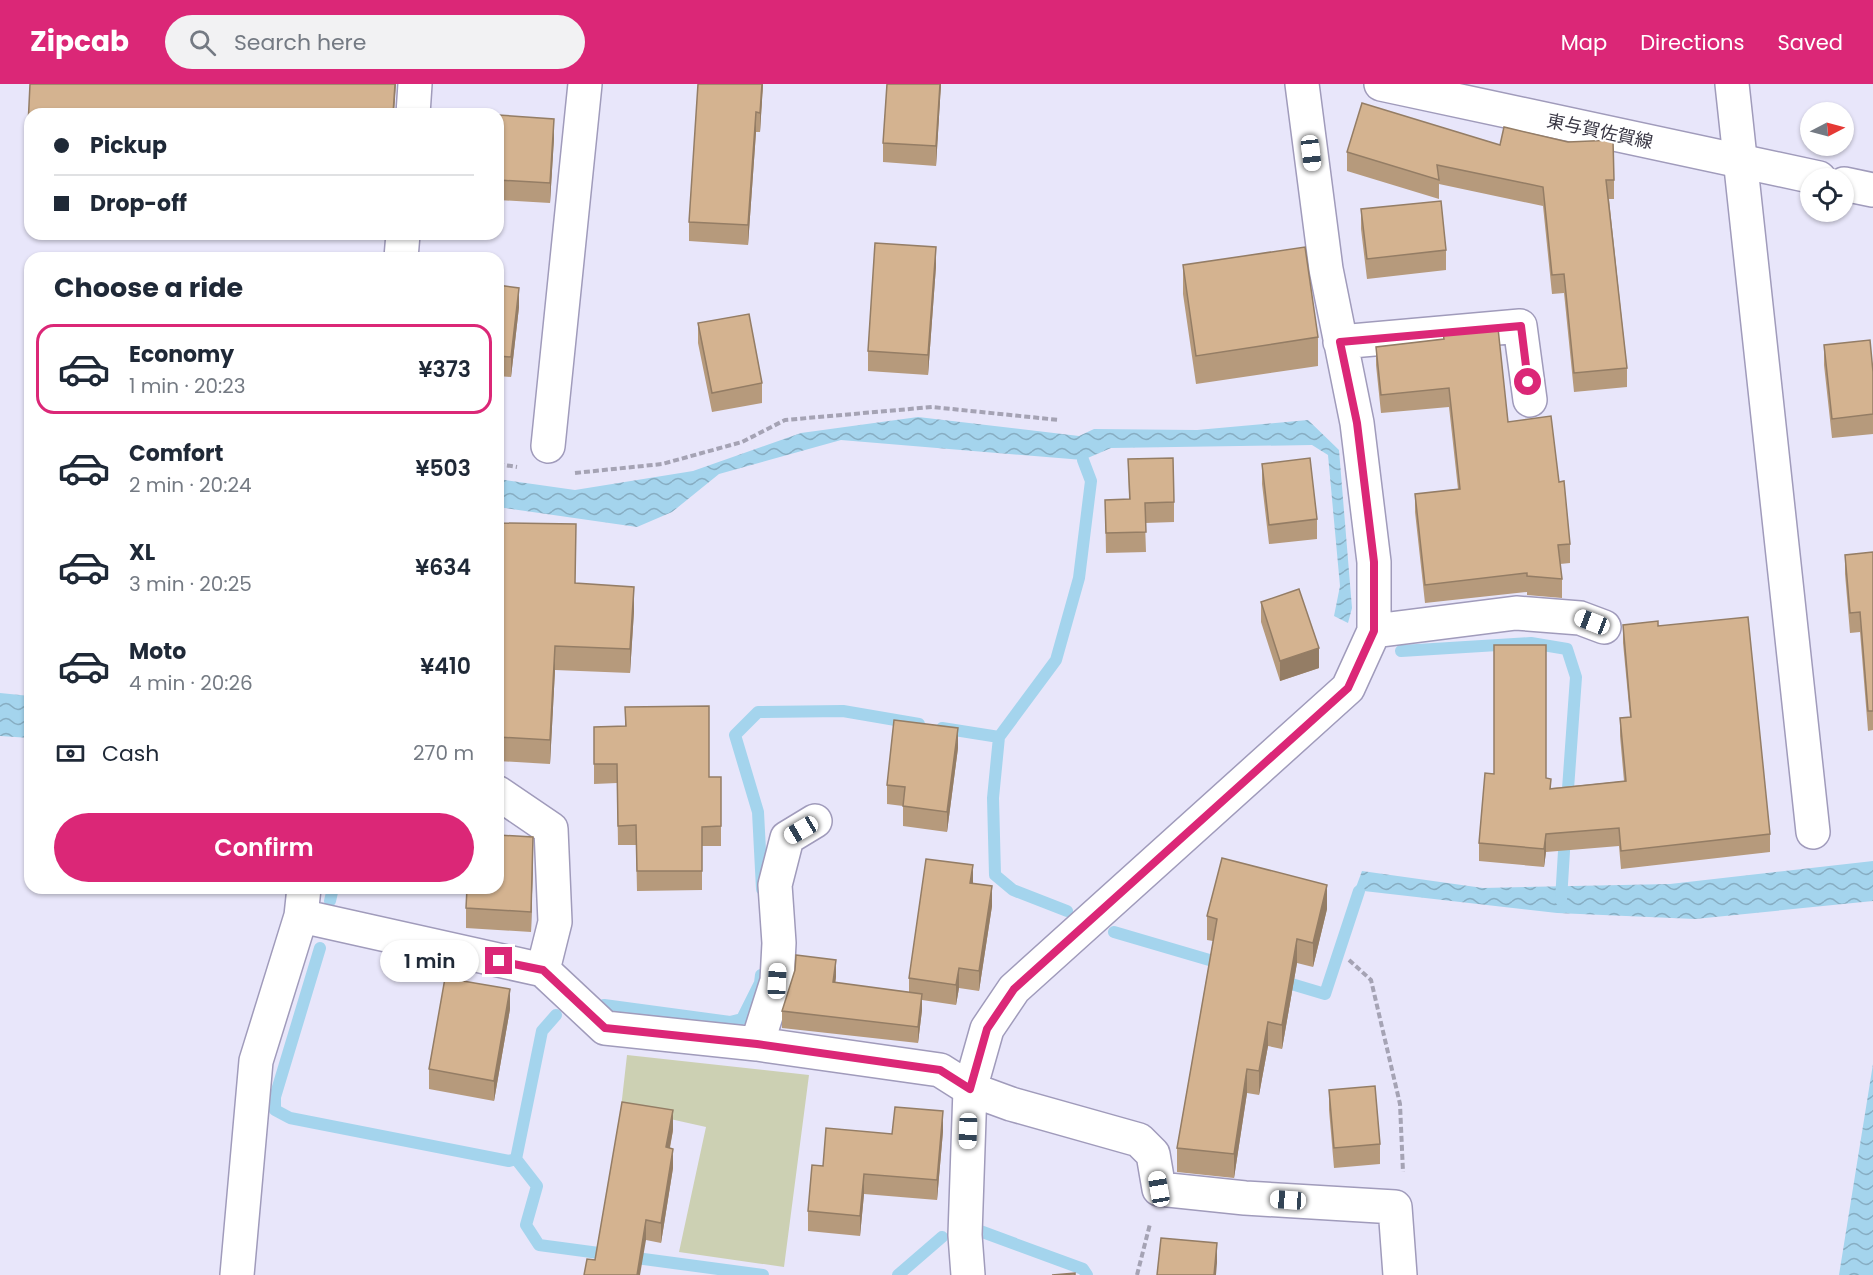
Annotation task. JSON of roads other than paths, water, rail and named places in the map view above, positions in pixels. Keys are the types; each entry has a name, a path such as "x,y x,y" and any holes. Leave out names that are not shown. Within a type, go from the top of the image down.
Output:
{"street":[{"path":"413,108 415,84"},
{"path":"548,446 585,84"},
{"path":"968,1275 965,1235 970,1089 987,1029 1014,989 1348,688 1374,631 1374,562 1357,423 1326,269 1302,84"},
{"name":"東与賀佐賀線","path":"1381,84 1800,174"},
{"path":"1732,84 1813,832"},
{"path":"1854,186 1873,190"},
{"path":"1340,342 1521,326 1530,400"},
{"path":"1374,631 1516,613 1580,618 1604,627"},
{"path":"504,797 550,829 555,922 543,970"},
{"path":"757,1044 777,981 779,943 775,885 787,838 815,821"},
{"path":"237,1275 256,1061 303,902 543,970 605,1028 757,1044 940,1070 970,1089 1011,1104 1139,1140 1153,1154 1159,1189 1395,1207 1400,1275"}],"water":[{"path":"918,417 1079,436 1094,429 1197,430 1308,420 1339,450 1352,608 1348,623 1334,616 1340,586 1328,455 1312,445 1111,448 1083,460 841,440 719,474 672,512 637,527 504,508 504,480 575,490 693,471 801,433"},
{"path":"0,693 24,695 24,738 0,736"},
{"path":"1873,861 1873,901 1695,919 1557,913 1355,890 1362,871 1483,888 1670,884"},
{"path":"1873,1064 1873,1275 1839,1275"}],"waterway":[{"path":"942,728 999,737 1056,660 1079,578 1091,481 1083,460"},
{"path":"1401,651 1531,643 1567,649 1576,677 1567,803"},
{"path":"762,889 758,812 735,735 758,712 843,711 919,724"},
{"path":"999,737 993,798 995,875 1013,890 1067,911"},
{"path":"1561,900 1565,835"},
{"path":"1278,980 1325,994 1359,891"},
{"path":"330,901 332,894"},
{"path":"1114,932 1223,964"},
{"path":"320,948 275,1097 275,1110 290,1118 509,1161 516,1159 542,1031 556,1015"},
{"path":"604,1005 730,1022 742,1019 760,983 761,975"},
{"path":"516,1159 537,1186 526,1225 539,1245 763,1275"},
{"path":"980,1231 1083,1269 1087,1275"},
{"path":"898,1275 942,1237"}]}
